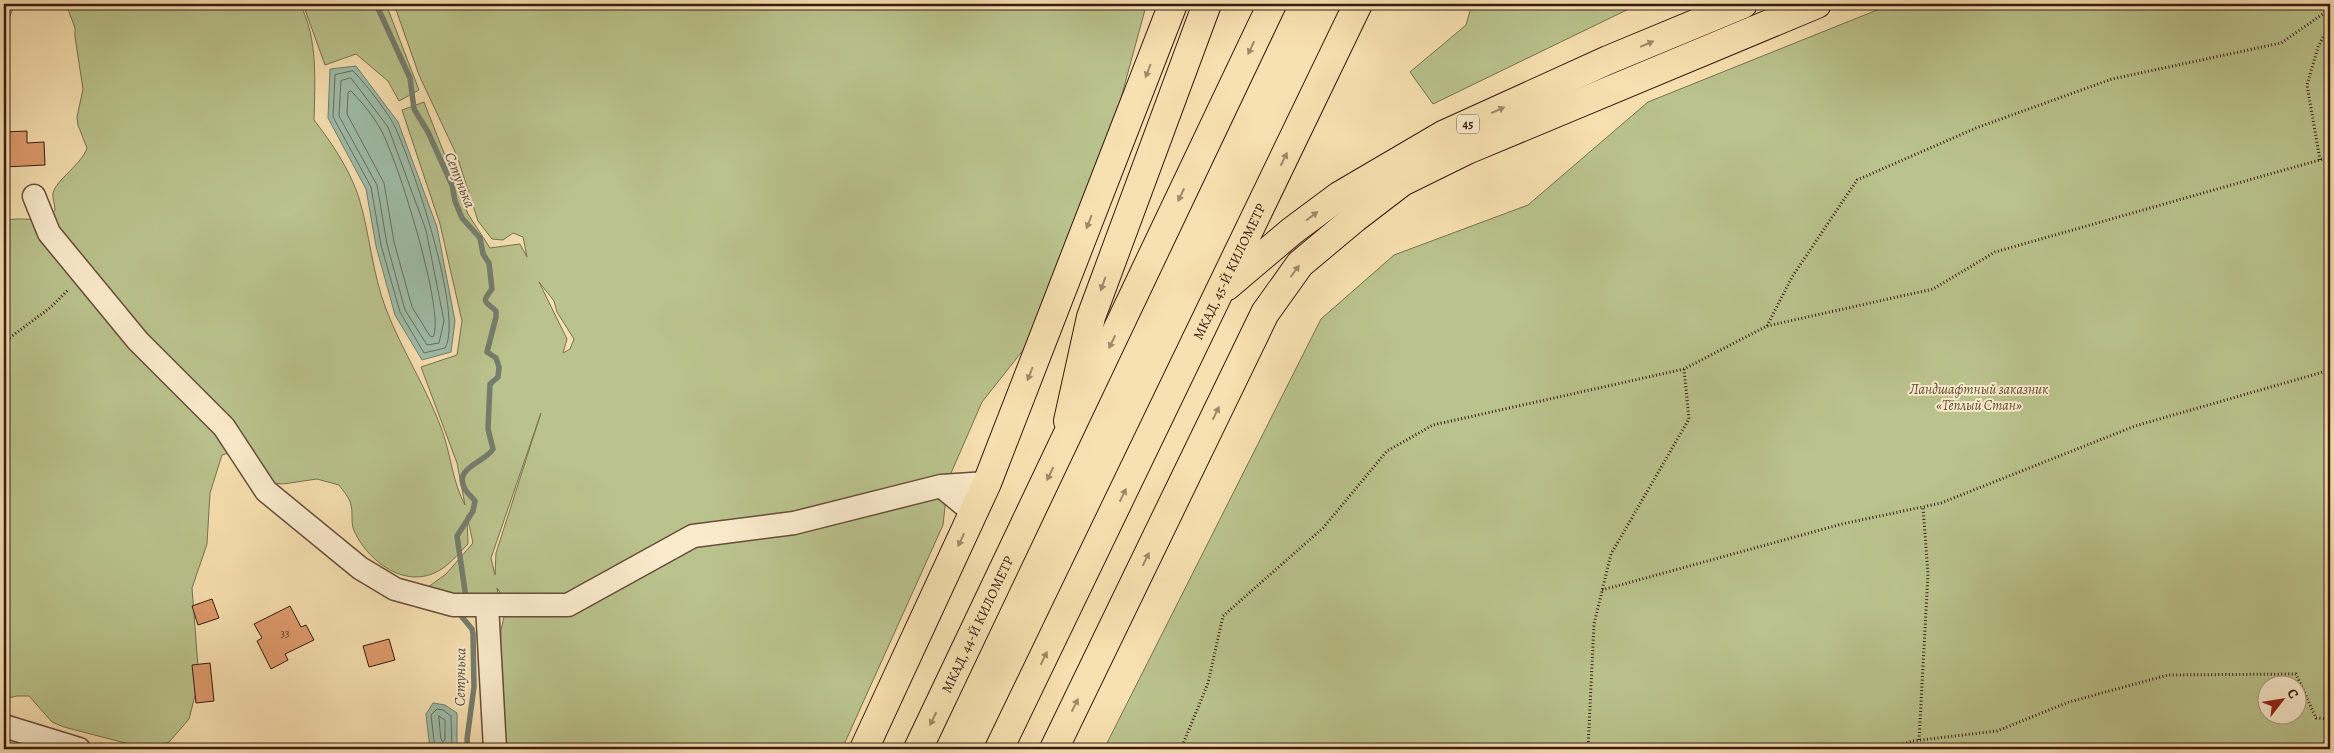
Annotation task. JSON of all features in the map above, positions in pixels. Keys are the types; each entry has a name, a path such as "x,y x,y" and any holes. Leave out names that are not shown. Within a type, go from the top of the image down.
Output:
{"main road":[{"path":"1062,447 1091,317 1207,4"},
{"path":"1062,447 1272,4"},
{"name":"МКАД, 45-Й КИЛОМЕТР","path":"999,749 1102,539 1358,4"},
{"name":"45","path":"1220,292 1292,231 1339,196 1444,134 1608,60 1743,4"},
{"path":"1054,749 1265,313 1300,264 1402,182 1467,150 1817,4"},
{"path":"864,749 987,483 1167,11"},
{"name":"МКАД, 44-Й КИЛОМЕТР","path":"918,749 1062,447"}],"lane":[{"path":"34,196 48,233 138,340 224,427 266,491 360,568 395,589 453,605 568,605 692,536 794,523 941,486 987,483"},
{"path":"941,486 974,513"},
{"path":"487,605 494,749"},
{"path":"4,726 79,749"}],"path":[{"path":"1767,326 1792,277 1857,180 1976,128 2112,79 2281,43 2330,9"},
{"path":"2320,160 2307,85 2318,47 2330,24"},
{"path":"1181,749 1208,683 1223,616 1323,528 1387,451 1433,426 1684,369 1767,326 1933,289 1995,252 2330,157"},
{"path":"4,342 51,307 84,274"},
{"path":"1588,749 1594,624 1602,590 1612,554 1689,419 1684,369"},
{"path":"1602,590 1842,524 1941,503 2135,426 2330,370"},
{"path":"1919,740 1928,574 1923,507"},
{"path":"1890,749 1919,740 1997,731 2069,702 2168,675 2296,674 2316,718 2330,719"}],"green space":[{"path":"4,4 15,4 4,30"},
{"path":"66,4 300,4 306,17 313,46 315,76 314,120 340,157 351,177 363,212 381,295 400,340 437,417 446,442 452,470 465,505 457,463 421,367 457,355 462,321 440,224 402,110 424,102 468,214 490,248 520,244 527,257 523,237 513,233 503,240 492,239 478,221 457,156 419,75 394,4 1146,4 1121,98 1024,349 982,402 948,480 943,525 842,749 503,749 499,683 501,630 506,608 503,597 497,588 499,599 424,590 446,574 473,543 467,515 468,544 450,563 430,575 416,577 403,575 390,570 378,562 359,540 353,528 350,502 339,485 317,479 283,484 272,483 243,449 222,455 210,493 207,544 192,588 199,680 189,719 170,741 159,748 148,749 64,727 52,722 29,696 4,699 4,221 11,219 38,219 50,215 55,210 53,193 55,188 80,160 87,148 78,125 77,117 83,89 75,28","holes":["539,282 554,301 557,312 574,339 570,349 563,353 567,339","541,413 496,553 495,575 491,558"]},
{"path":"303,4 386,4 419,90 399,101 388,81 356,54 325,65"},
{"path":"1472,4 1639,4 1433,104 1410,72 1466,25"},
{"name":"Ландшафтный заказник «Тёплый Стан»","path":"1892,4 2330,4 2330,749 1104,749 1321,319 1394,255 1528,205 1648,102"}],"water":[{"path":"356,66 398,122 437,227 455,321 451,352 422,360 395,315 376,246 366,189 328,118 330,69"},
{"path":"433,703 445,705 457,713 457,749 430,749 426,714"}],"building":[{"path":"27,131 27,143 44,142 45,165 4,167 4,132"},
{"path":"212,599 219,618 198,625 192,606"},
{"path":"290,606 301,627 306,625 314,640 285,654 288,660 271,669 257,641 262,638 254,624"},
{"path":"389,639 395,660 369,667 363,646"},
{"path":"210,663 214,701 196,703 192,665"}],"waterway":[{"name":"Сетунька","path":"376,4 410,78 414,109 428,132 452,185 455,201 462,218 480,238 483,254 489,263 492,289 485,300 496,311 496,317 487,352 496,358 499,367 498,377 490,384 488,429 493,449 466,471 462,482 467,492 475,501 473,511 457,536 466,598"},
{"name":"Сетунька","path":"464,609 462,617 472,629 473,634 474,687 467,739 468,749"}]}
